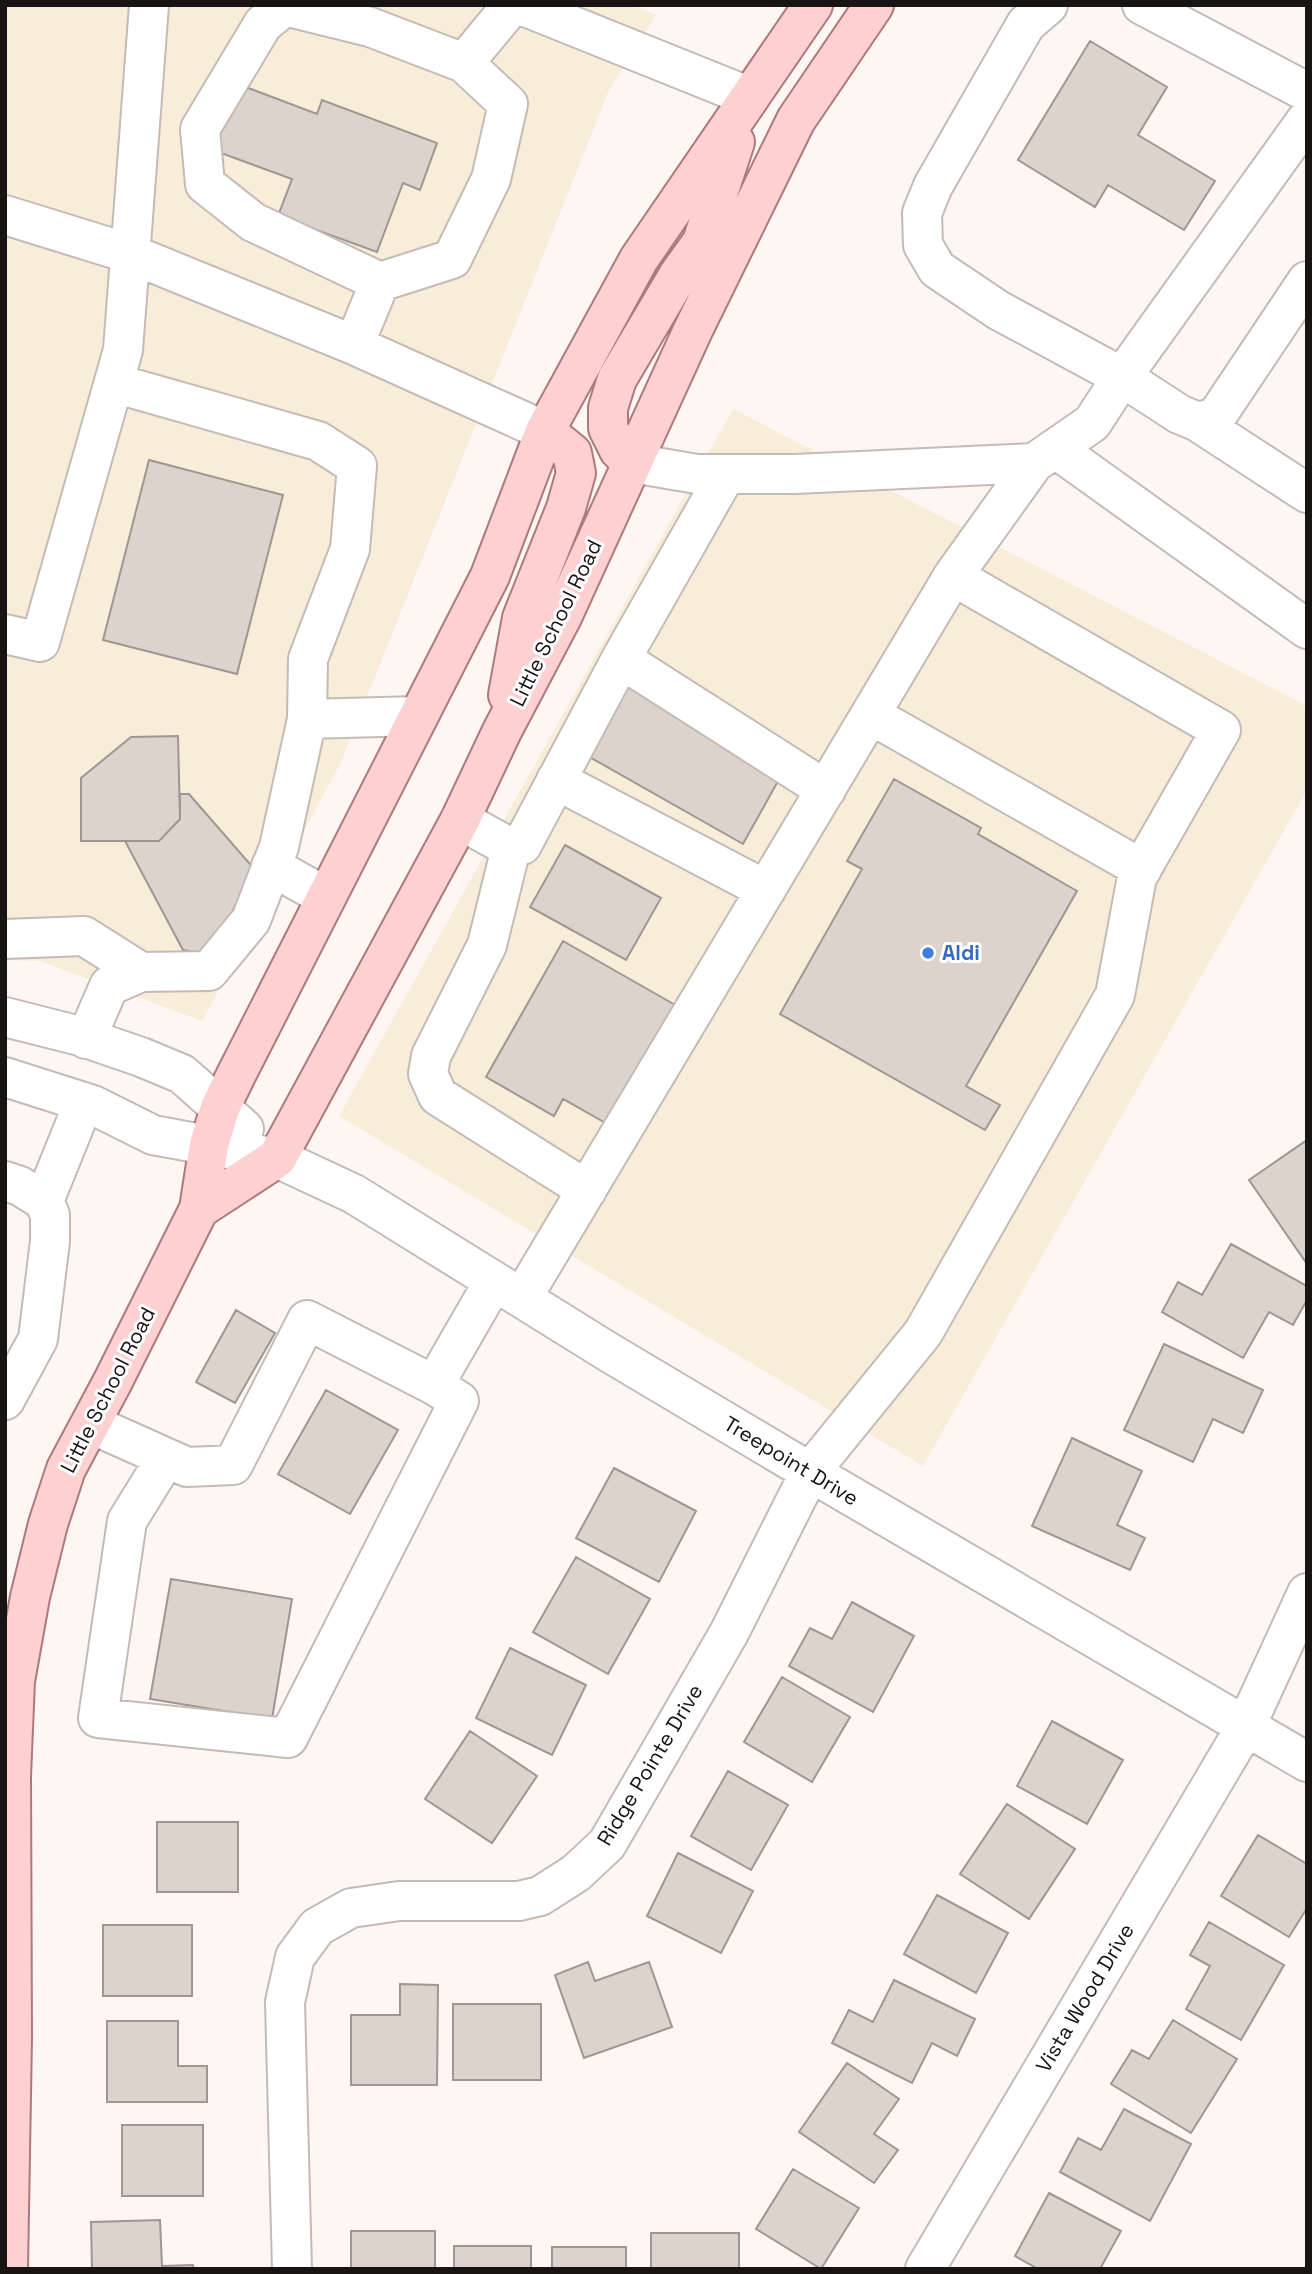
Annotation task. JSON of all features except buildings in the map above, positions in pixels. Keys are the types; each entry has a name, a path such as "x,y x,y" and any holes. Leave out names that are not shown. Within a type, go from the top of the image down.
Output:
{"main road":[{"name":"Little School Road","path":"8,2269 8,1776 15,1681 30,1597 48,1524 66,1469 199,1209 209,1145 220,1108 490,576 545,431 639,259 813,5"},
{"name":"Little School Road","path":"199,1209 277,1158 460,820 502,731 562,617 693,330 796,121 874,5"},
{"path":"632,463 619,450 608,428 608,408 617,379 679,274 702,242 750,97"},
{"path":"502,731 522,618 566,508 576,473 572,453 545,431"}],"street":[{"path":"5,634 40,642 123,350 149,5"},
{"path":"464,63 512,5"},
{"path":"521,5 750,97"},
{"path":"1048,5 1027,24 933,186 922,213 923,245 937,269 998,310 1122,377 1179,414 1198,422 1307,493"},
{"path":"1142,5 1307,92"},
{"path":"285,6 370,27 464,63 508,104 491,180 452,259 380,282 253,222 205,184 200,129 262,24 285,6"},
{"path":"434,1385 587,1190 953,576 1045,456 1093,423 1122,377 1307,119"},
{"path":"5,215 131,254 354,345 545,431"},
{"path":"1198,422 1216,417 1307,281"},
{"path":"354,345 380,282"},
{"path":"86,1039 109,985 142,972 209,971 251,920 279,847 307,719 308,659 350,549 357,466 318,441 114,383"},
{"path":"632,463 697,474 795,474 1045,456 1307,629"},
{"path":"460,820 511,848 522,845 621,659 726,474"},
{"name":"Ridge Pointe Drive","path":"292,2269 285,2002 295,1957 317,1927 351,1908 399,1901 519,1901 540,1896 576,1873 607,1844 729,1633 810,1472 923,1333 1115,995 1137,877 1221,730 953,576"},
{"path":"621,659 826,790"},
{"path":"871,715 1142,869"},
{"path":"307,719 418,716"},
{"path":"556,780 766,890"},
{"path":"511,848 487,945 431,1056 428,1074 438,1096 587,1190"},
{"path":"271,866 326,897"},
{"path":"5,939 84,936 142,972"},
{"name":"Treepoint Drive","path":"5,1017 86,1039 141,1057 181,1074 277,1158"},
{"name":"Treepoint Drive","path":"5,1076 84,1102 153,1135 277,1158 354,1194 810,1472 1307,1762"},
{"path":"44,1200 84,1102"},
{"path":"5,1181 44,1200 50,1215 50,1241 38,1339 5,1401"},
{"path":"91,1424 187,1467 233,1465 307,1320 434,1385 459,1401 288,1738 98,1718 127,1521 166,1458"},
{"name":"Vista Wood Drive","path":"925,2269 1245,1728 1307,1593"}],"shaded area":[{"path":"5,5 633,5 656,15 609,90 341,762 202,1021 40,961 5,960"},
{"path":"733,409 1307,706 1307,790 923,1466 339,1116"}],"place":[{"name":"Aldi","path":"928,953"}]}
